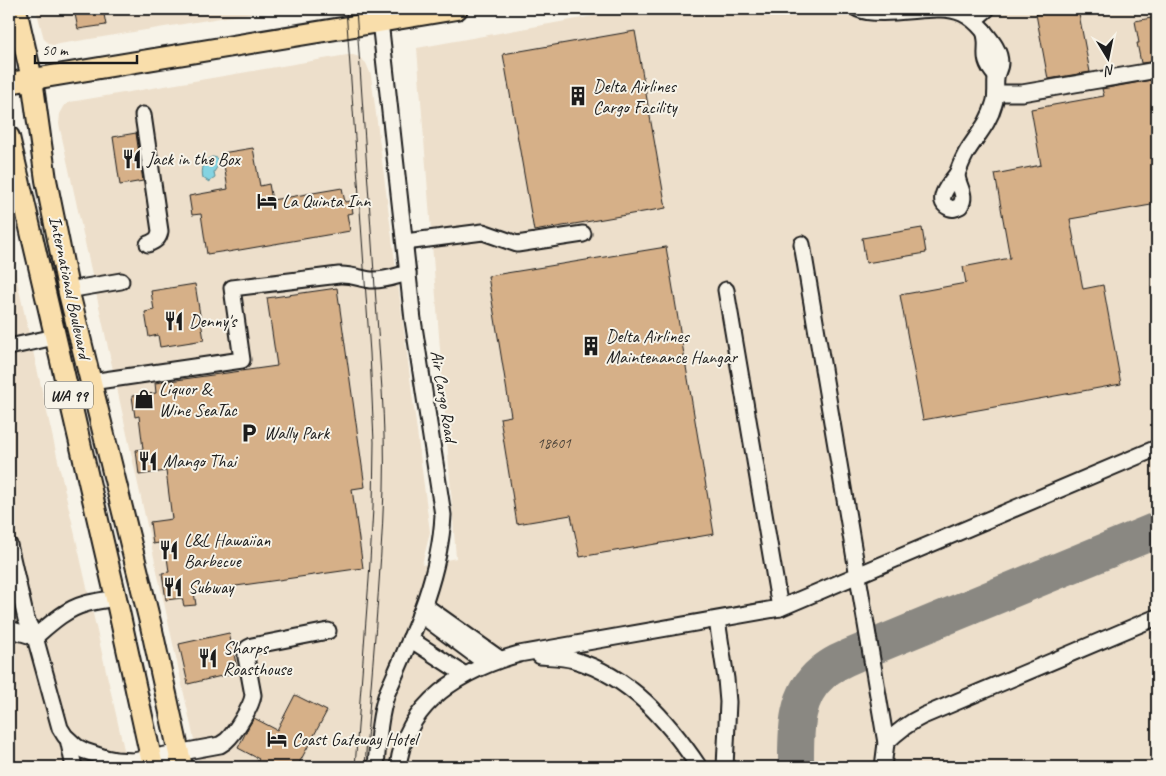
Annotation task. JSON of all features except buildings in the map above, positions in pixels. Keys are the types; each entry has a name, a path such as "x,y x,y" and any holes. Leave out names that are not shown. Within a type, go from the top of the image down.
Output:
{"main road":[{"name":"International Boulevard","path":"16,9 32,79 46,180 68,290 148,617 180,760"},
{"path":"9,83 380,13 457,9"},
{"name":"International Boulevard","path":"9,137 152,762"}],"street":[{"path":"858,9 870,12 948,9 962,13 979,26 995,45 1000,65 996,76 994,105 987,123 967,152 956,174"},
{"path":"979,26 987,9"},
{"name":"Air Cargo Road","path":"376,763 382,707 422,610 439,549 443,515 416,344 393,149 380,13"},
{"path":"996,93 1022,93 1157,70"},
{"path":"143,115 160,232 155,241 148,244"},
{"path":"405,242 483,232 517,244 583,234"},
{"path":"802,244 886,743 882,767"},
{"path":"91,382 242,360 232,288 347,274 370,280 378,280 408,273"},
{"path":"68,290 120,281"},
{"path":"726,290 780,608"},
{"path":"9,347 56,337"},
{"path":"398,767 403,746 414,721 434,697 465,675 498,660 537,650 780,608 1157,448"},
{"path":"9,545 26,619 35,637 60,728 77,747 106,758 152,762 180,760 220,745 233,733 252,702 254,695 246,657 248,648 328,631"},
{"path":"35,637 65,613 85,603 116,598"},
{"path":"422,610 498,660 537,655 556,657 574,660 612,676 634,691 664,720 699,767"},
{"path":"886,743 910,722 1157,617"},
{"path":"717,620 728,702 725,767"},
{"path":"9,629 35,637"},
{"path":"410,639 465,675"},
{"path":"68,739 74,767"}],"shaded area":[{"path":"36,9 276,9 53,45 44,39"},
{"path":"632,9 1157,9 1157,767 200,767 59,124 60,114 65,105 70,102 347,55 359,57 366,63 371,75 430,532 422,565 456,558 417,48"},
{"path":"9,246 128,767 9,767"}],"water":[{"path":"212,157 218,159 219,163 214,172 215,178 209,182 203,178 202,172 207,160"}],"taxiway":[{"path":"796,767 797,729 801,704 813,682 830,667 856,654 1157,530"}],"tram line":[{"path":"346,9 370,353 374,442 369,579 355,767"},
{"path":"356,9 382,390 384,452 381,559 365,767"}],"place":[{"name":"Delta Airlines Cargo Facility","path":"578,96"},
{"name":"Jack in the Box","path":"132,159"},
{"name":"La Quinta Inn","path":"267,201"},
{"name":"Denny's","path":"174,321"},
{"name":"Delta Airlines Maintenance Hangar","path":"591,346"},
{"name":"Liquor & Wine SeaTac","path":"144,399"},
{"name":"Wally Park","path":"249,433"},
{"name":"Mango Thai","path":"148,461"},
{"name":"L&L Hawaiian Barbecue","path":"169,550"},
{"name":"Subway","path":"173,587"},
{"name":"Sharps Roasthouse","path":"208,658"},
{"name":"Coast Gateway Hotel","path":"277,739"}]}
